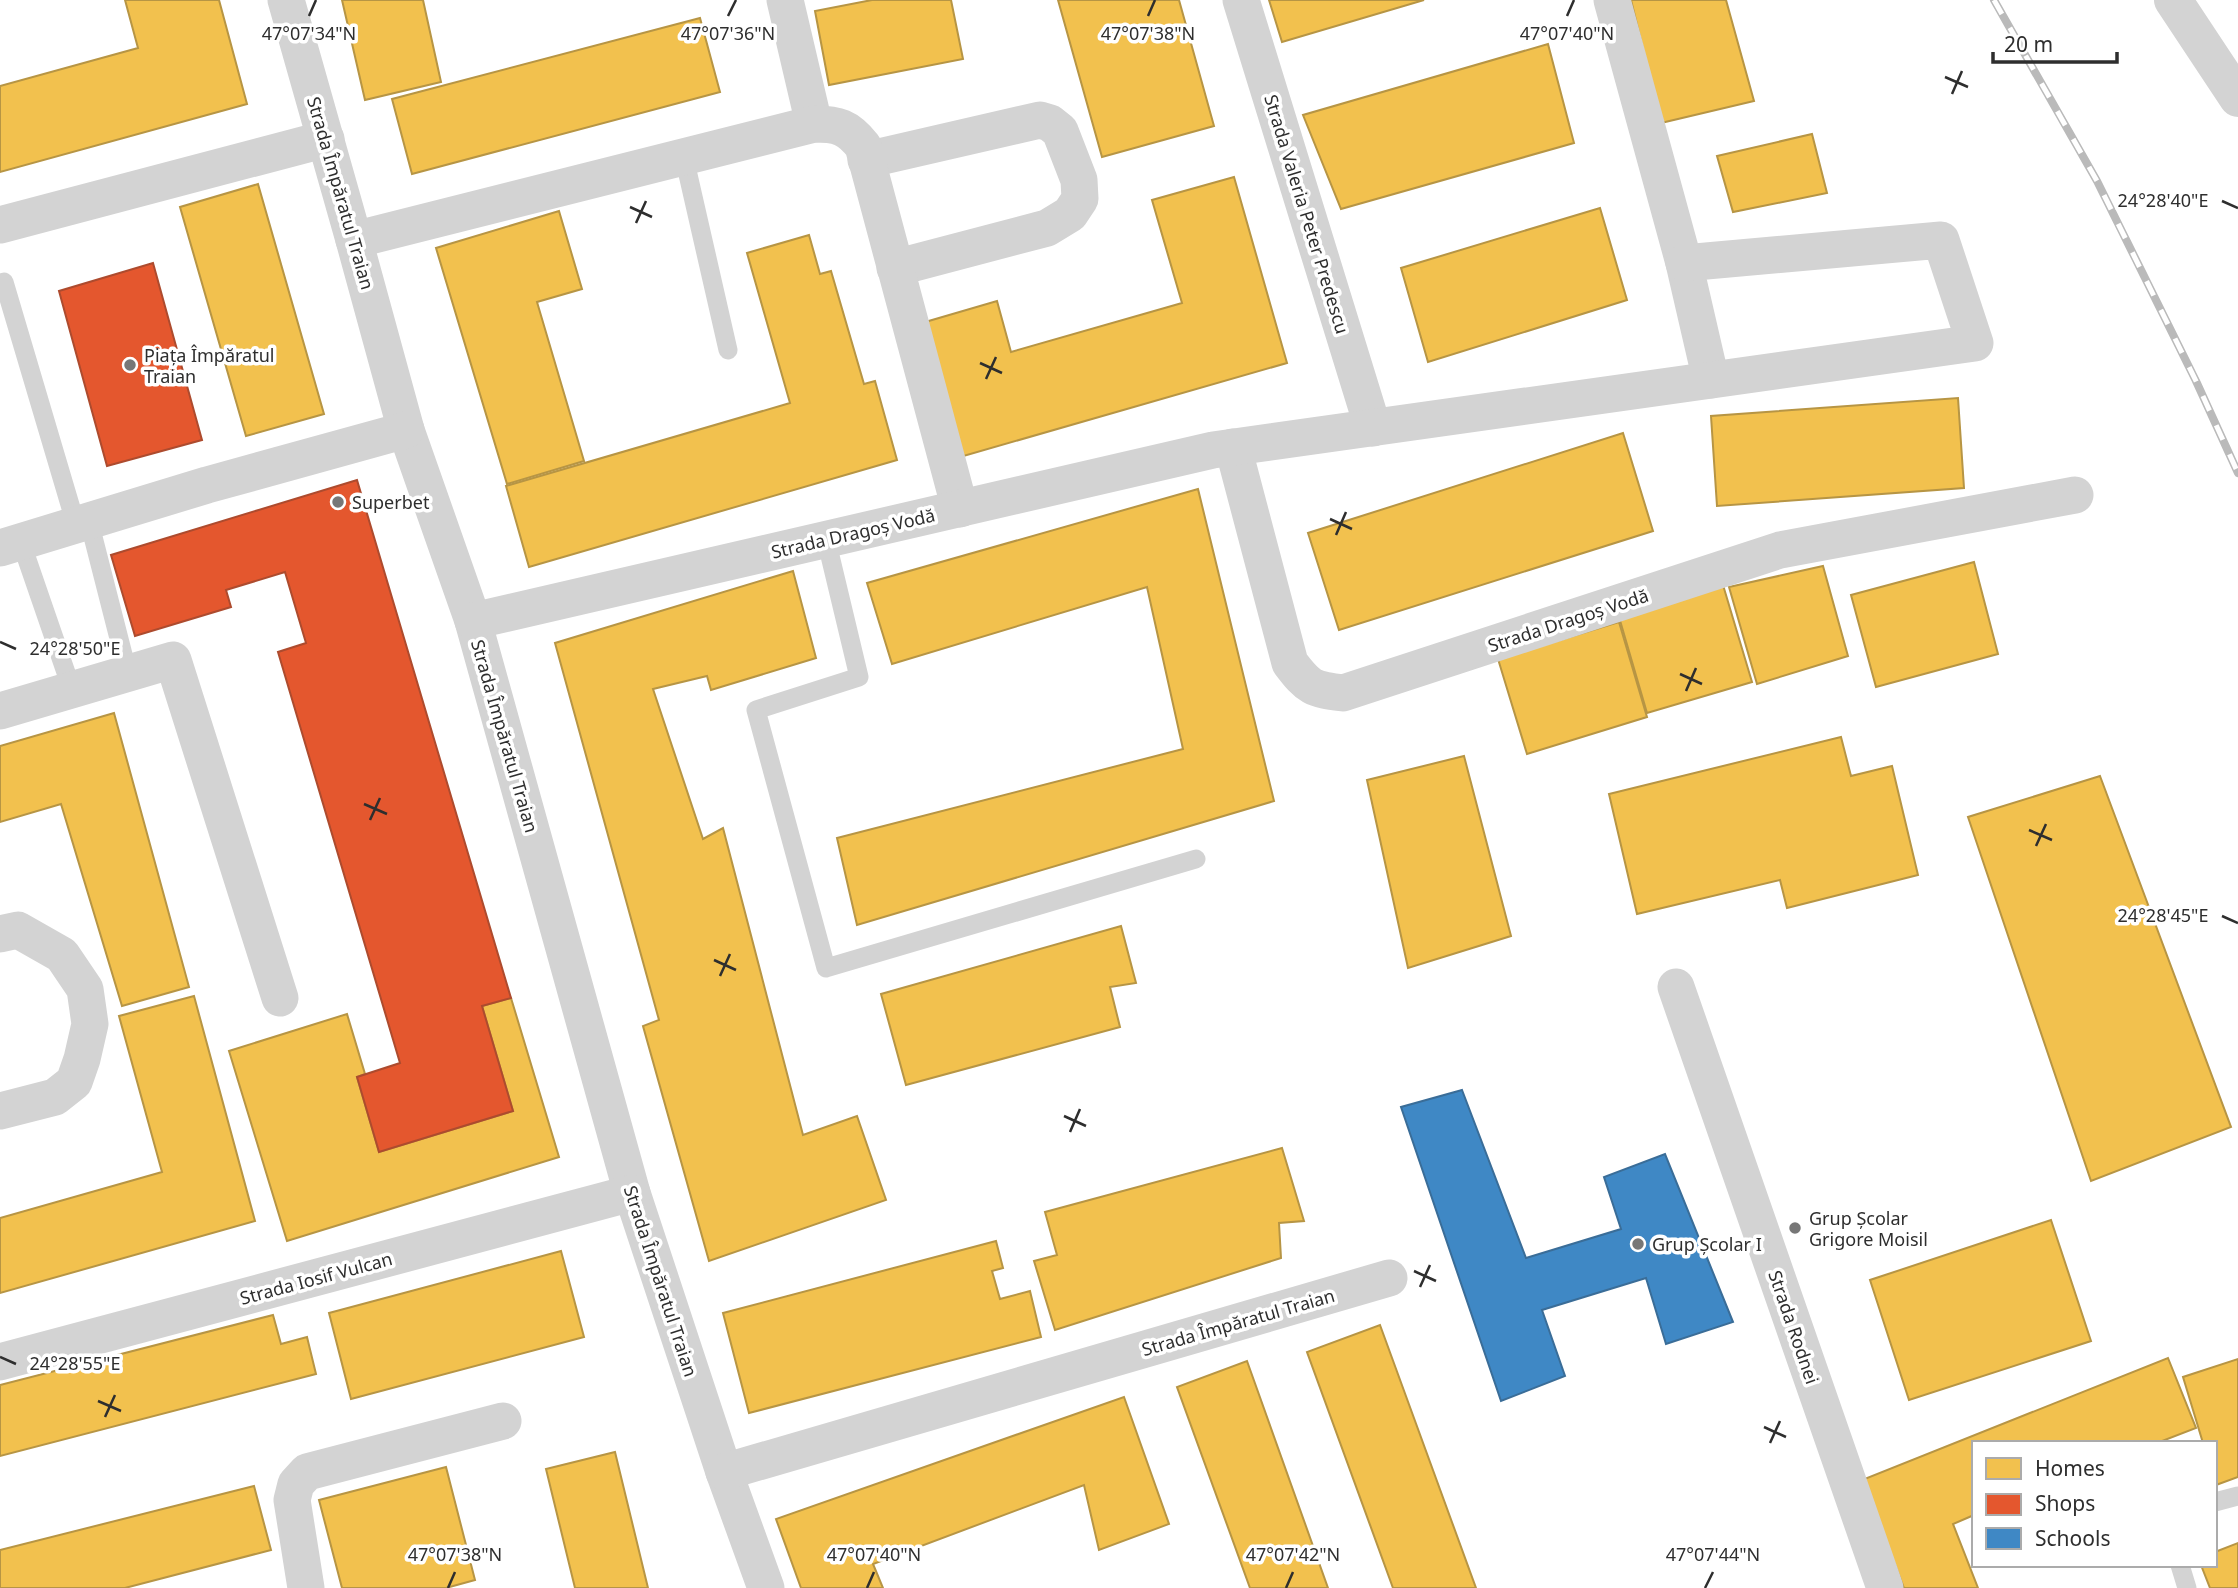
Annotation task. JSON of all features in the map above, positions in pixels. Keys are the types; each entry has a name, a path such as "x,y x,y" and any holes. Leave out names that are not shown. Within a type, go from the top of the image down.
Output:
{"street":[{"name":"Strada Împăratul Traian","path":"286,0 406,430 473,621 632,1193 724,1472 766,1588"},
{"path":"785,0 814,124"},
{"name":"Strada Valeria Peter Predescu","path":"1241,0 1373,428"},
{"path":"1612,0 1684,263 1711,380"},
{"path":"2173,0 2238,98"},
{"path":"866,160 1040,120 1050,123 1060,131 1079,180 1080,199 1070,214 1047,228 895,268"},
{"path":"355,240 814,124 832,124 852,132 863,146 960,509"},
{"path":"0,225 326,139"},
{"name":"Strada Dragoș Vodă","path":"473,621 1233,447 1975,343 1941,240 1684,263"},
{"path":"10,545 207,485 406,430"},
{"name":"Strada Dragoș Vodă","path":"1233,447 1290,663 1315,690 1343,693 1780,550 2075,495"},
{"path":"0,711 173,660 279,998"},
{"path":"0,934 18,930 62,955 85,989 90,1024 74,1082 55,1097 0,1111"},
{"name":"Strada Rodnei","path":"1676,987 1885,1588"},
{"name":"Strada Iosif Vulcan","path":"0,1362 632,1193"},
{"name":"Strada Împăratul Traian","path":"724,1472 1389,1278"},
{"path":"296,1585 292,1500 296,1484 307,1472 503,1421"}],"lane":[{"path":"684,157 728,350"},
{"path":"4,282 83,523 128,674"},
{"path":"826,539 859,677 757,710 826,968 1196,859"},
{"path":"10,545 72,690"},
{"path":"2217,1501 2238,1496"},
{"path":"2181,1567 2187,1588"}],"building: Homes":[{"path":"125,0 219,0 247,104 0,172 0,86 138,48"},
{"path":"342,0 423,0 441,82 365,100"},
{"path":"872,0 951,0 963,59 829,85 815,11"},
{"path":"1058,0 1179,0 1214,126 1102,157"},
{"path":"1269,0 1424,0 1282,42"},
{"path":"1631,0 1726,0 1754,101 1661,123"},
{"path":"700,18 720,92 412,174 392,99"},
{"path":"1548,44 1574,143 1341,209 1303,115"},
{"path":"1812,134 1827,193 1733,212 1717,156"},
{"path":"1234,177 1287,363 953,459 915,325 997,301 1011,352 1182,303 1152,200"},
{"path":"258,184 324,414 246,436 180,207"},
{"path":"1600,208 1627,300 1428,362 1401,268"},
{"path":"559,211 582,289 537,302 584,461 507,484 436,248"},
{"path":"809,235 820,274 831,271 864,384 875,381 897,460 529,567 506,486 790,403 747,253"},
{"path":"1958,398 1964,488 1717,506 1711,416"},
{"path":"1623,433 1653,531 1339,630 1308,533"},
{"path":"1198,489 1274,801 857,925 837,838 1183,749 1147,587 892,664 867,583"},
{"path":"1974,562 1998,654 1876,687 1851,595"},
{"path":"1823,566 1848,656 1757,684 1729,587"},
{"path":"793,571 816,658 711,690 707,676 653,689 703,839 723,828 803,1135 857,1116 886,1200 709,1261 643,1026 659,1020 555,643"},
{"path":"1723,585 1752,682 1647,713 1619,617"},
{"path":"1619,622 1647,717 1527,754 1498,659"},
{"path":"114,713 189,987 122,1006 61,804 0,822 0,746"},
{"path":"1841,737 1851,776 1892,766 1918,875 1787,908 1780,880 1637,914 1609,794"},
{"path":"1464,756 1511,936 1408,968 1367,780"},
{"path":"2100,776 2231,1127 2091,1181 1968,817"},
{"path":"1121,926 1136,983 1110,987 1120,1027 906,1085 881,994"},
{"path":"194,996 255,1221 0,1293 0,1218 162,1172 119,1016"},
{"path":"511,998 559,1157 287,1241 229,1051 347,1014 365,1074 357,1077 379,1152 513,1111 482,1006"},
{"path":"1282,1148 1304,1221 1279,1223 1281,1258 1055,1330 1034,1261 1057,1255 1045,1212"},
{"path":"2051,1220 2091,1341 1909,1400 1870,1280"},
{"path":"996,1241 1003,1268 992,1271 1000,1299 1030,1291 1041,1337 749,1413 723,1313"},
{"path":"561,1251 584,1337 351,1399 329,1313"},
{"path":"273,1315 281,1344 307,1337 316,1374 0,1456 0,1385"},
{"path":"1380,1325 1476,1588 1393,1588 1307,1352"},
{"path":"2168,1358 2196,1428 2162,1441 1972,1441 1972,1516 1953,1524 1978,1588 1904,1588 1862,1480"},
{"path":"2238,1359 2238,1477 2217,1485 2217,1441 2202,1441 2183,1377"},
{"path":"1247,1361 1328,1588 1250,1588 1177,1387"},
{"path":"1124,1397 1169,1524 1099,1550 1084,1485 873,1564 883,1588 801,1588 776,1519"},
{"path":"615,1452 648,1588 575,1588 546,1469"},
{"path":"446,1467 475,1580 446,1588 342,1588 319,1500"},
{"path":"254,1486 271,1550 125,1588 0,1588 0,1550"},
{"path":"2238,1543 2238,1588 2210,1588 2202,1567 2217,1567 2217,1551"}],"building: Shops":[{"name":"Piața Împăratul Traian","path":"153,263 202,440 107,466 59,291"},
{"path":"357,480 511,998 482,1006 513,1111 379,1152 357,1077 400,1063 278,652 306,643 285,572 226,590 231,607 135,636 111,555"}],"building: Schools":[{"name":"Grup Școlar I","path":"1462,1090 1526,1258 1621,1229 1604,1177 1665,1154 1733,1322 1666,1344 1646,1278 1542,1310 1565,1376 1501,1401 1401,1107"}],"railway":[{"path":"1994,0 2097,181 2196,381 2238,473"}],"place":[{"name":"Piața Împăratul Traian","path":"130,365"},
{"name":"Superbet","path":"338,502"},
{"name":"Grup Școlar Grigore Moisil","path":"1795,1228"},
{"name":"Grup Școlar I","path":"1638,1244"}]}
